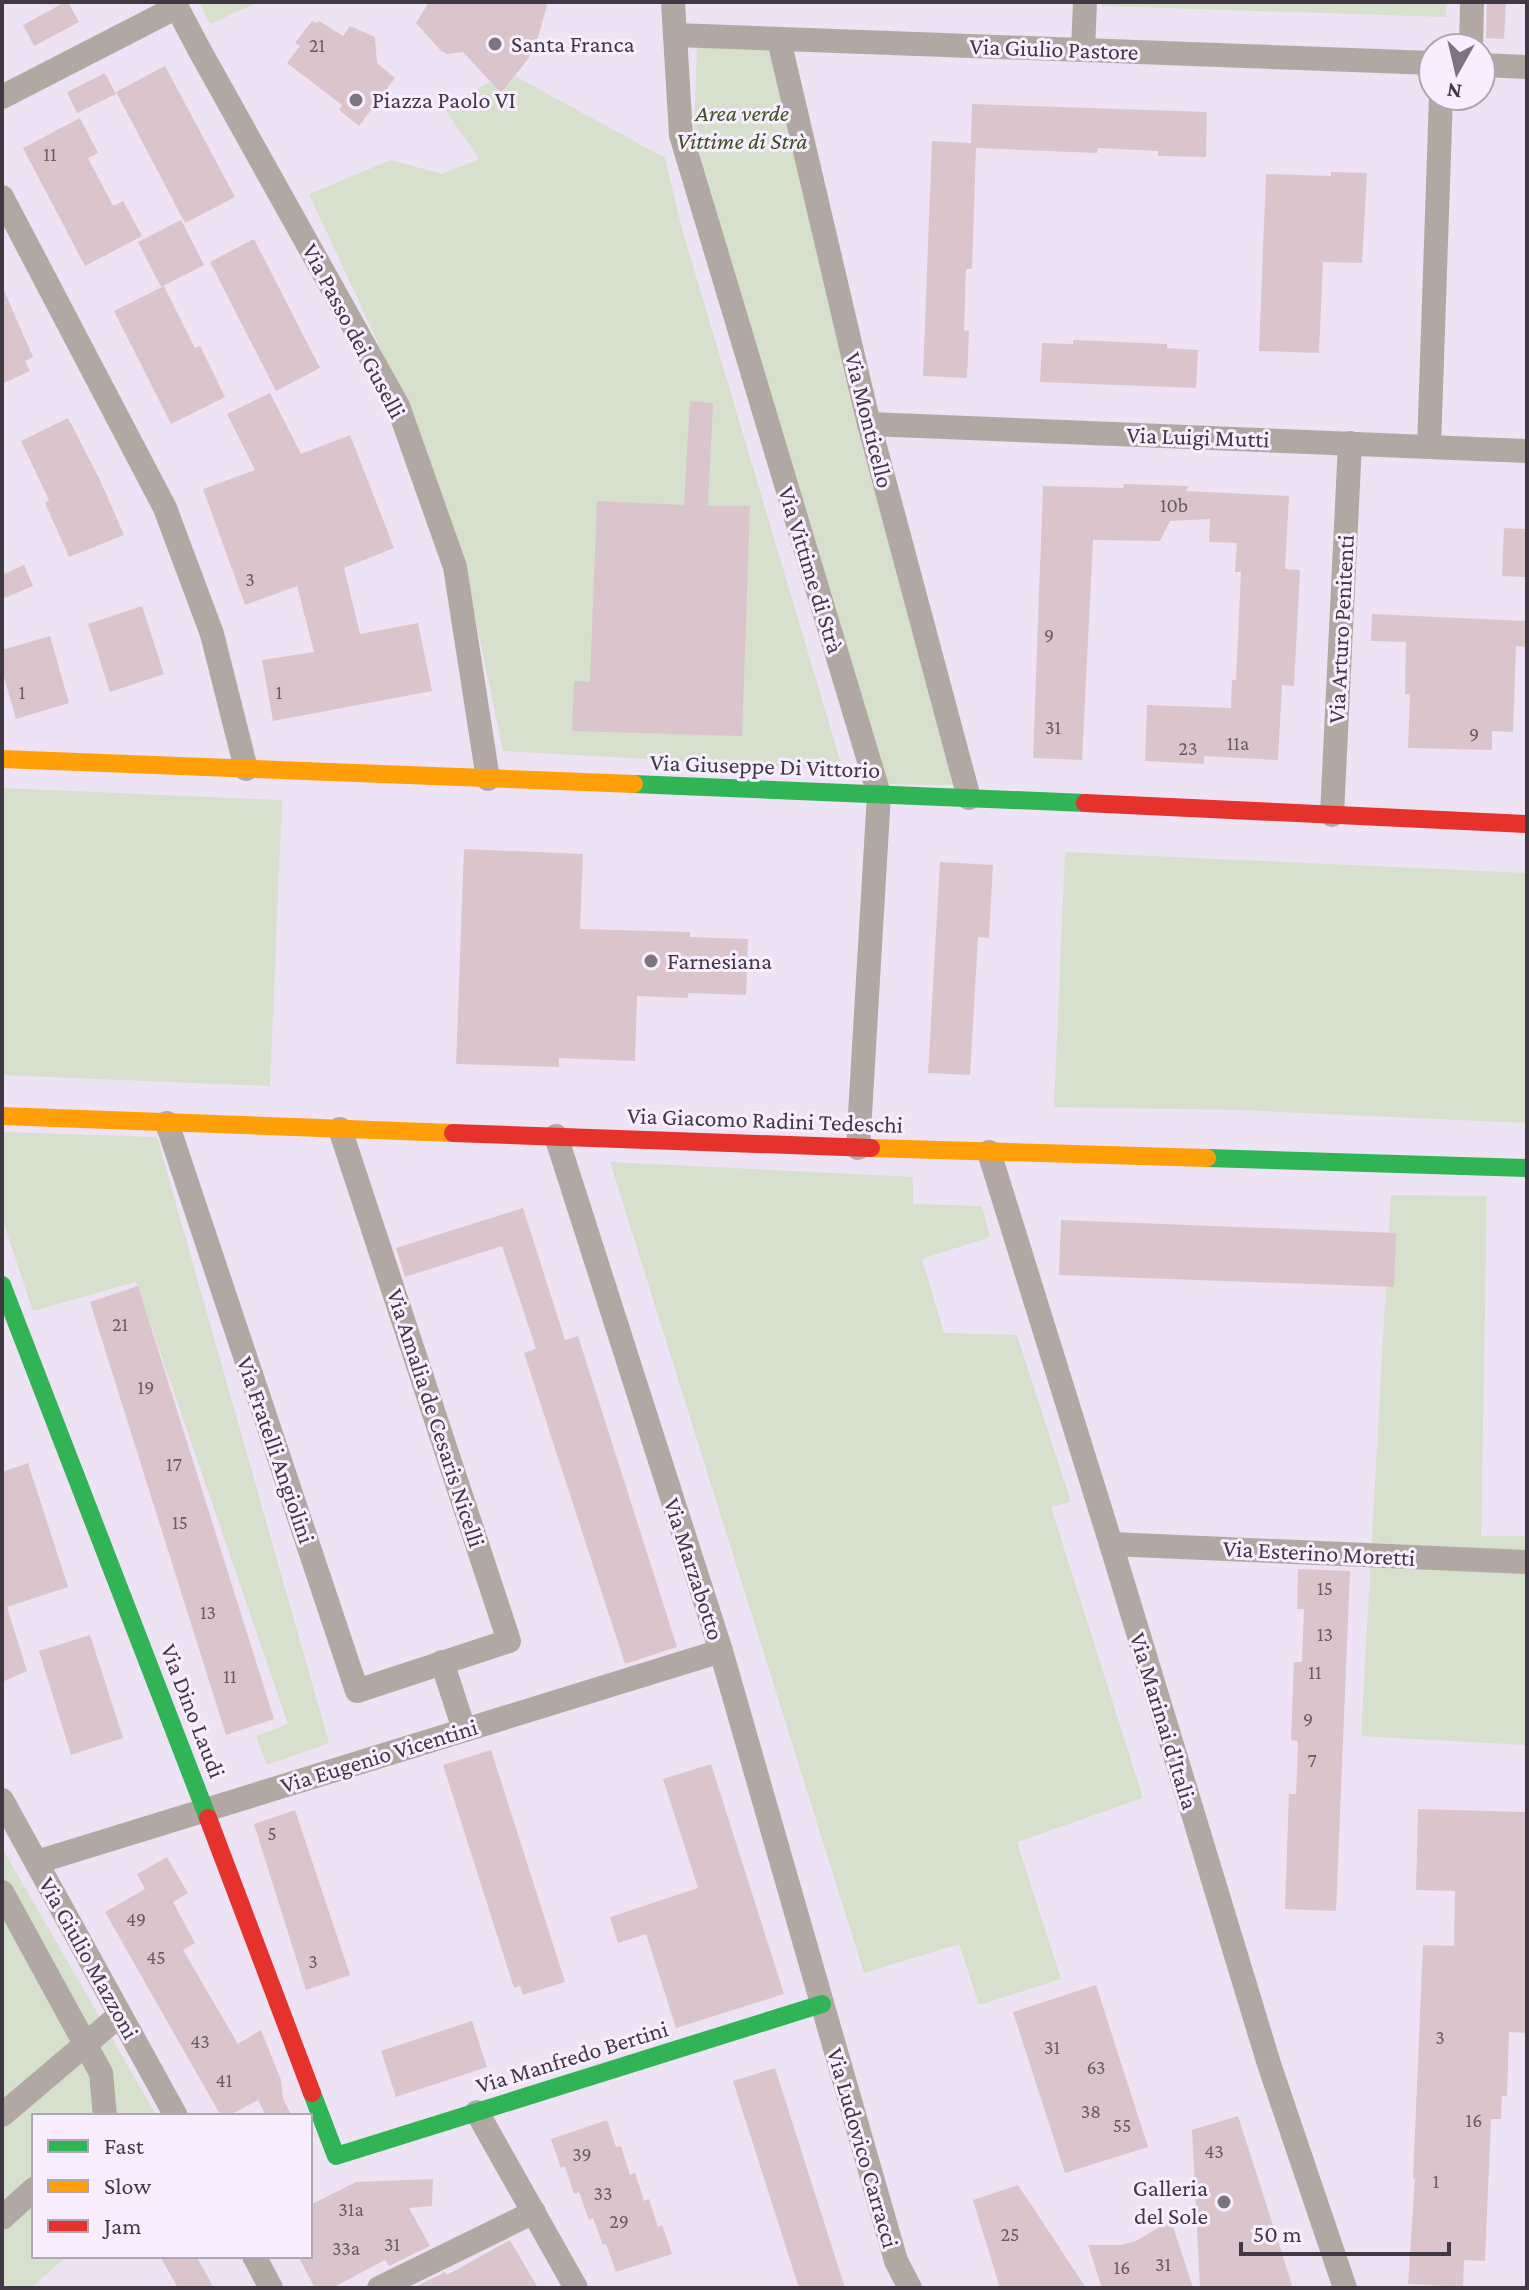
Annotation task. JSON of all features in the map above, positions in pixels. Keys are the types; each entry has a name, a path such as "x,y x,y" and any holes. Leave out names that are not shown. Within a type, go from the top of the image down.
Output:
{"street":[{"name":"Via Vittime di Strà","path":"673,2 681,135 879,794 858,1148"},
{"path":"1083,50 1085,2"},
{"path":"1471,32 1472,2"},
{"path":"2,97 176,4"},
{"name":"Via Passo dei Guselli","path":"176,4 398,406 455,567 488,779"},
{"name":"Via Giulio Pastore","path":"675,35 1417,62"},
{"name":"Via Monticello","path":"779,40 869,424 969,798"},
{"path":"1497,66 1527,67"},
{"path":"1429,447 1440,112"},
{"path":"2,197 165,508 212,634 246,769"},
{"name":"Via Luigi Mutti","path":"869,424 1527,451"},
{"name":"Via Arturo Penitenti","path":"1332,815 1350,443"},
{"name":"Via Giuseppe Di Vittorio","path":"2,759 1527,824"},
{"name":"Via Giacomo Radini Tedeschi","path":"2,1116 858,1148 1527,1168"},
{"name":"Via Fratelli Angiolini","path":"167,1123 357,1691 442,1662"},
{"name":"Via Amalia de Cesaris Nicelli","path":"340,1129 509,1641 442,1662"},
{"name":"Via Marzabotto","path":"556,1136 721,1651 822,2004"},
{"name":"Via Marinai d'Italia","path":"989,1152 1269,2064 1345,2288"},
{"name":"Via Dino Laudi","path":"2,1285 336,2156"},
{"name":"Via Esterino Moretti","path":"1111,1544 1527,1562"},
{"name":"Via Eugenio Vicentini","path":"37,1862 721,1651"},
{"path":"442,1662 464,1729"},
{"name":"Via Giulio Mazzoni","path":"2,1800 175,2114"},
{"path":"2,1892 101,2073 105,2114"},
{"name":"Via Manfredo Bertini","path":"336,2156 822,2004"},
{"name":"Via Ludovico Carracci","path":"822,2004 896,2261 910,2288"},
{"path":"2,2115 120,2015"},
{"path":"477,2112 576,2288"},
{"path":"2,2218 32,2191"},
{"path":"379,2288 534,2212"},
{"path":"255,2258 271,2288"}],"green space":[{"path":"199,2 259,2 210,24"},
{"path":"1102,2 1447,2 1446,17 1102,6"},
{"name":"Area verde Vittime di Strà","path":"697,48 772,48 954,785 888,784 759,361 694,132"},
{"path":"515,76 665,158 682,229 843,770 503,751 465,568 409,410 309,194 391,160 442,174 479,159 444,108 490,82 501,93"},
{"path":"2,788 282,800 270,1086 2,1075"},
{"path":"1065,852 1527,873 1527,1123 1239,1110 1054,1107"},
{"path":"2,1132 157,1137 329,1743 267,1765 256,1736 288,1724 136,1282 33,1311 2,1218"},
{"path":"610,1162 913,1177 913,1204 982,1206 990,1237 922,1259 944,1333 1017,1335 1071,1502 1051,1507 1143,1798 1017,1842 1061,1979 979,2005 959,1944 864,1973"},
{"path":"1391,1195 1487,1196 1481,1536 1527,1536 1527,1745 1361,1736"},
{"path":"2,1848 156,2114 32,2114 32,2258 65,2258 31,2288 2,2288"}],"building":[{"path":"68,2 79,22 34,46 23,25"},
{"name":"Santa Franca","path":"429,2 548,2 528,59 501,93 463,52 447,54 441,51 416,23"},
{"path":"1487,2 1506,2 1504,39 1497,39 1497,32 1486,32"},
{"path":"312,21 319,21 343,36 350,26 375,37 377,63 395,78 359,126 339,110 342,105 287,63 300,46 295,43"},
{"path":"165,66 235,197 185,223 116,92"},
{"path":"105,73 116,94 77,113 67,92"},
{"path":"972,104 1207,112 1206,157 1158,156 1158,151 1098,148 1097,153 976,148 972,269 966,269 964,330 969,331 967,378 923,376 932,141 971,143"},
{"path":"80,118 98,153 88,158 113,206 123,201 142,236 85,266 23,148"},
{"path":"1331,172 1367,173 1362,263 1323,262 1319,353 1259,351 1266,174 1331,176"},
{"path":"181,220 204,265 161,287 138,242"},
{"path":"254,239 320,368 276,391 210,262"},
{"path":"2,286 33,357 25,361 30,371 2,384"},
{"path":"164,286 195,348 200,346 225,397 171,424 114,311"},
{"path":"1073,340 1167,344 1167,348 1198,350 1196,388 1040,382 1042,343 1073,344"},
{"path":"270,393 301,454 350,435 394,548 344,568 360,634 418,623 432,691 273,721 262,660 314,652 297,586 245,605 203,489 255,470 227,414"},
{"path":"690,401 713,403 708,506 750,506 742,736 572,731 574,681 590,682 597,501 684,505"},
{"path":"68,418 124,535 69,557 45,503 49,500 21,441"},
{"path":"1124,484 1188,486 1186,491 1289,496 1285,569 1300,570 1294,686 1282,685 1278,760 1204,756 1204,764 1145,761 1147,705 1231,708 1232,680 1236,680 1241,572 1235,572 1237,543 1209,542 1210,519 1170,521 1160,541 1093,540 1082,760 1033,758 1043,486 1123,488"},
{"path":"1504,528 1527,529 1527,577 1502,576"},
{"path":"24,565 33,586 2,599 2,575"},
{"path":"142,606 164,674 110,692 88,624"},
{"path":"1372,614 1527,621 1527,647 1516,646 1513,732 1492,731 1492,750 1408,748 1410,694 1405,694 1406,642 1371,641"},
{"path":"50,636 69,703 16,719 2,670 2,650"},
{"path":"464,849 583,854 580,929 690,932 690,937 748,939 746,995 688,993 688,998 637,996 635,1061 559,1058 559,1067 456,1064"},
{"path":"940,862 993,865 989,938 978,937 970,1075 928,1073"},
{"path":"523,1208 565,1340 578,1336 677,1647 625,1664 524,1353 536,1349 502,1246 405,1277 396,1248"},
{"path":"1061,1220 1396,1233 1394,1287 1059,1275"},
{"path":"138,1286 274,1719 226,1735 90,1302"},
{"path":"28,1463 68,1587 7,1607 27,1671 2,1682 2,1472"},
{"path":"1298,1569 1350,1571 1336,1911 1285,1909 1289,1794 1296,1794 1298,1741 1291,1740 1294,1662 1302,1662 1304,1609 1297,1609"},
{"path":"90,1635 123,1738 71,1755 39,1651"},
{"path":"491,1750 565,1982 523,1995 520,1986 514,1988 443,1765"},
{"path":"711,1764 784,1994 676,2028 646,1934 618,1943 610,1917 698,1888 663,1779"},
{"path":"1418,1809 1527,1812 1527,2033 1509,2032 1507,2096 1502,2096 1501,2119 1491,2119 1485,2261 1464,2260 1463,2287 1408,2284 1423,1945 1454,1946 1455,1891 1416,1890"},
{"path":"295,1810 350,1975 306,1990 254,1824"},
{"path":"167,1857 188,1893 173,1902 195,1943 183,1950 238,2044 261,2030 281,2080 283,2099 291,2114 265,2114 258,2100 232,2114 220,2114 105,1912 145,1889 137,1874"},
{"path":"1096,1985 1148,2147 1065,2173 1013,2012"},
{"path":"472,2021 487,2067 396,2097 381,2051"},
{"path":"775,2068 845,2288 799,2288 733,2081"},
{"path":"1238,2116 1293,2288 1200,2288 1192,2130"},
{"path":"607,2120 616,2147 621,2146 630,2175 635,2173 644,2201 649,2199 658,2227 662,2225 672,2254 616,2272 593,2218 589,2220 579,2192 574,2194 565,2166 561,2168 551,2139"},
{"path":"433,2179 432,2206 409,2208 430,2246 389,2266 385,2260 332,2288 315,2288 299,2258 312,2258 312,2204 356,2182"},
{"path":"1018,2185 1086,2288 1000,2288 973,2200"},
{"path":"1171,2220 1193,2288 1102,2288 1088,2245 1121,2245 1136,2241"},
{"path":"510,2240 538,2288 413,2288 445,2272 447,2275"},
{"path":"161,2258 197,2258 214,2288 178,2288"}],"traffic: fast":[{"path":"634,784 1085,803"},
{"path":"1207,1158 1527,1168"},
{"path":"2,1285 208,1818"},
{"path":"312,2093 336,2156 822,2004"}],"traffic: slow":[{"path":"2,759 634,784"},
{"path":"2,1116 453,1133"},
{"path":"871,1148 1207,1158"}],"traffic: jam":[{"path":"1085,803 1527,824"},
{"path":"453,1133 871,1148"},
{"path":"208,1818 312,2093"}],"place":[{"name":"Santa Franca","path":"495,44"},
{"name":"Piazza Paolo VI","path":"356,100"},
{"name":"Farnesiana","path":"651,961"},
{"name":"Galleria del Sole","path":"1224,2202"}]}
